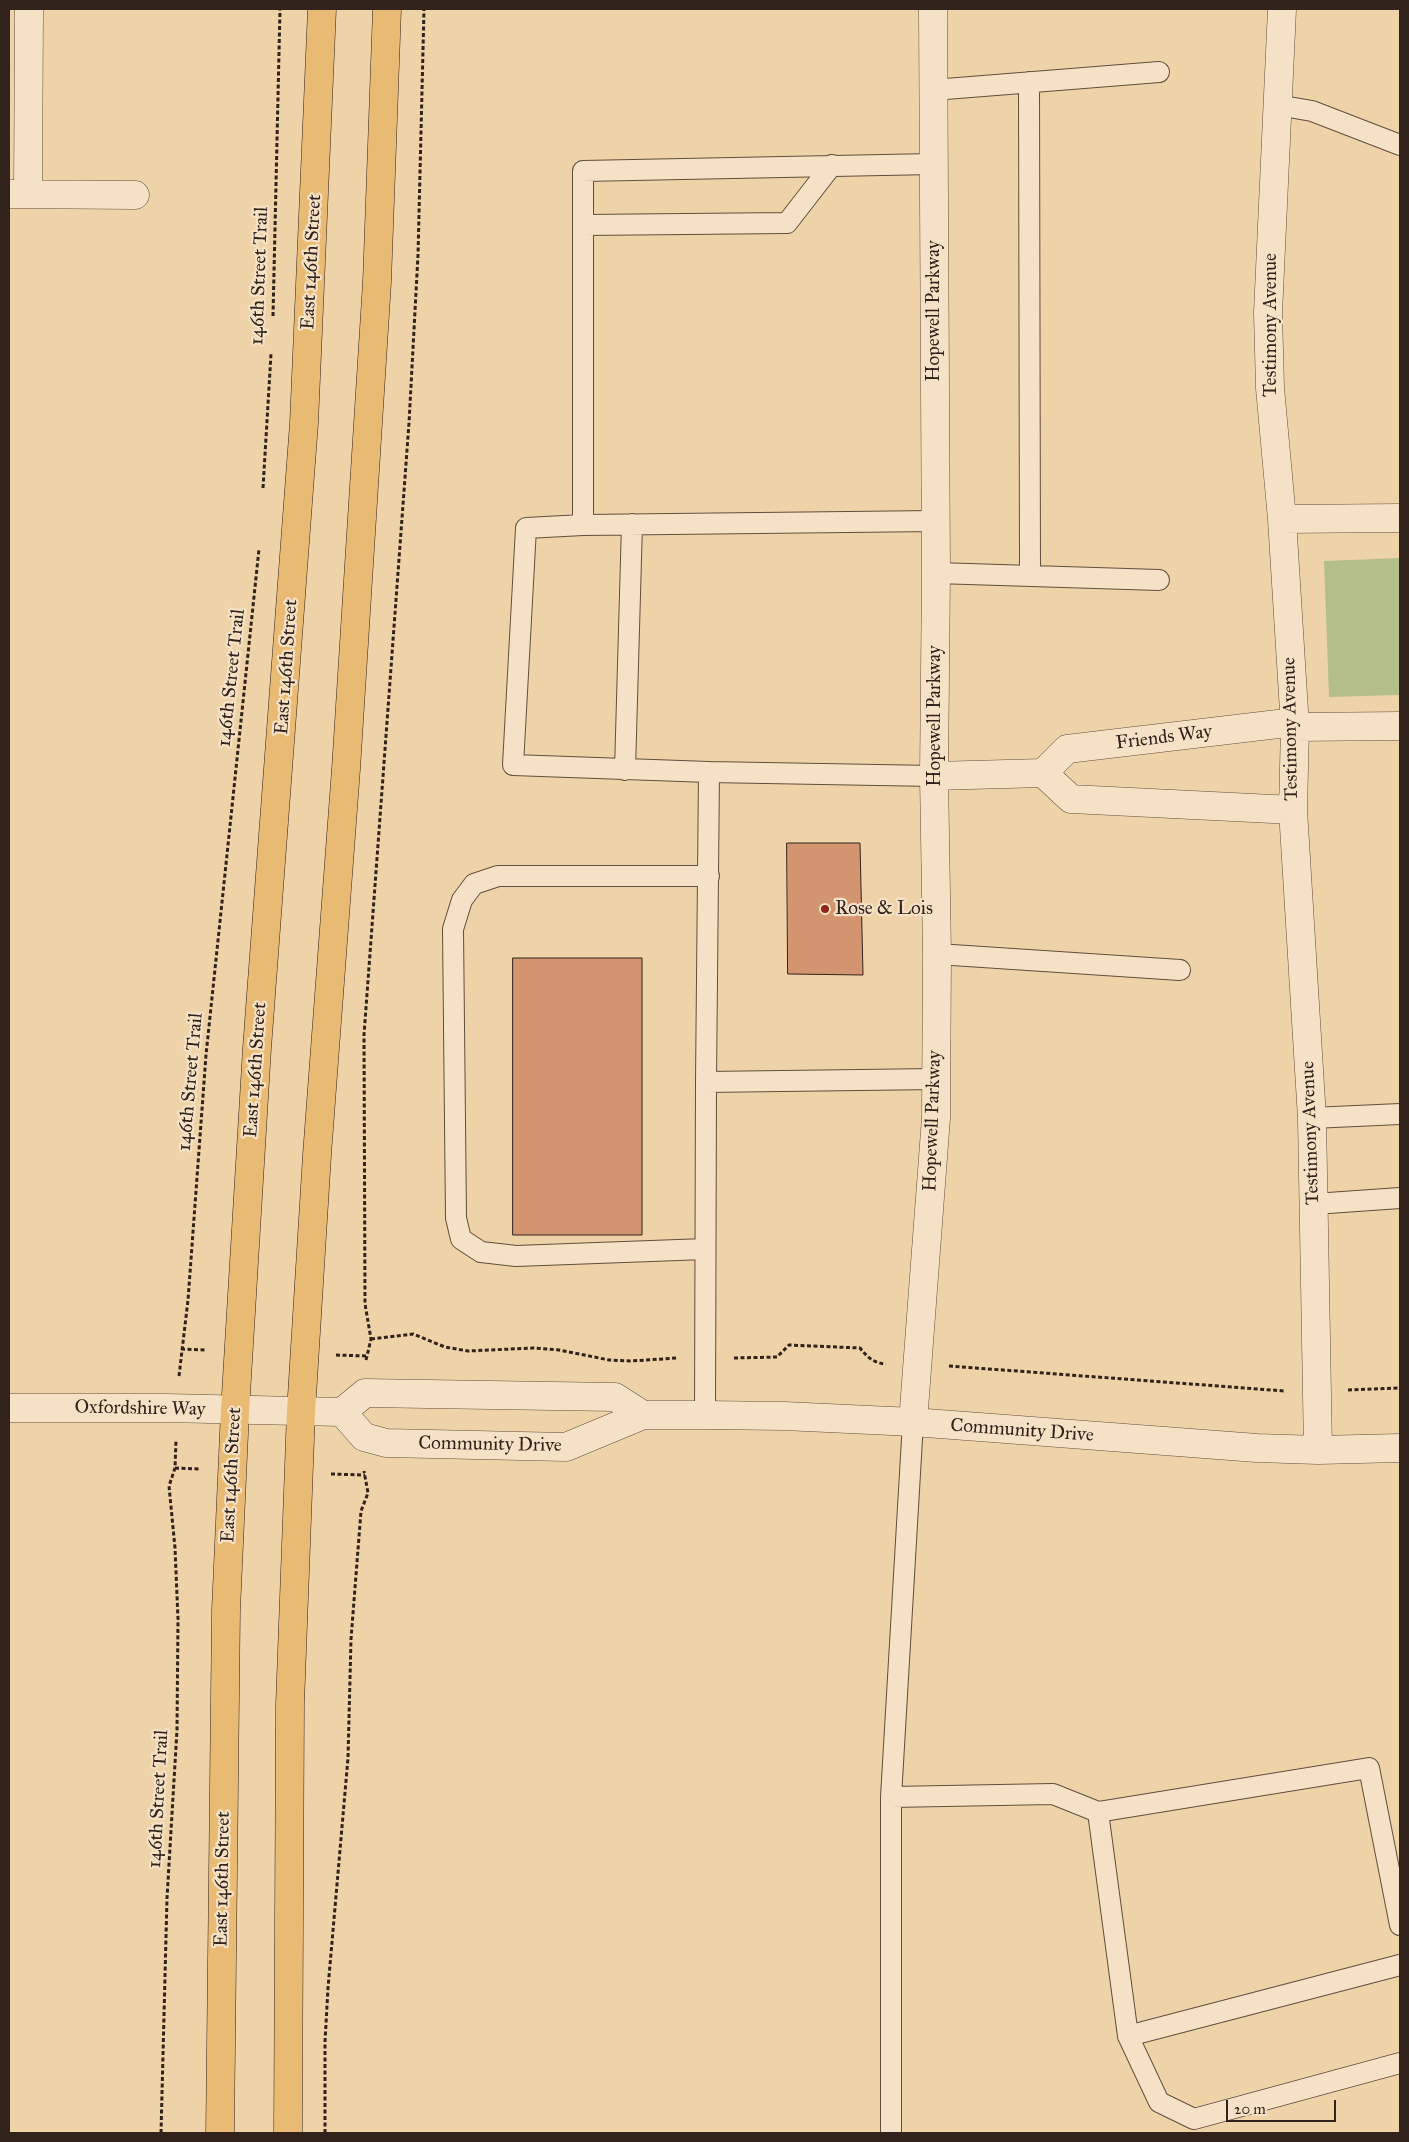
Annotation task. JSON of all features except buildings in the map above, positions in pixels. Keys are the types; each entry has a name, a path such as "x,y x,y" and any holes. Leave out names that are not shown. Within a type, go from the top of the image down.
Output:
{"main road":[{"name":"East 146th Street","path":"220,2133 226,1620 235,1410 257,1048 304,423 322,9"},
{"path":"288,2133 290,1704 301,1412 317,1146 346,769 377,282 387,9"}],"street":[{"path":"29,9 18,194 135,195"},
{"name":"Hopewell Parkway","path":"912,1422 936,1118 937,954 934,776 936,520 933,9"},
{"name":"Testimony Avenue","path":"1282,9 1268,313 1270,388 1282,519 1295,725 1293,810 1312,1118 1318,1450"},
{"path":"1282,519 1400,518"},
{"name":"Friends Way","path":"1043,773 1067,749 1295,725 1400,726"},
{"path":"934,776 1043,773 1071,800 1293,810"},
{"path":"301,1412 342,1412 365,1393 616,1396 643,1415"},
{"name":"Oxfordshire Way","path":"9,1408 166,1408 301,1412"},
{"name":"Community Drive","path":"342,1412 364,1437 386,1443 566,1447 643,1415 705,1415 784,1416 912,1422 1247,1447 1318,1450 1400,1448"}],"lane":[{"path":"933,90 1158,72"},
{"path":"1029,82 1030,576"},
{"path":"1277,105 1312,111 1400,145"},
{"path":"583,525 583,171 933,164"},
{"path":"584,225 787,223 832,166"},
{"path":"934,776 625,770 513,765 526,528 632,524 936,520"},
{"path":"625,770 632,524"},
{"path":"936,573 1159,580"},
{"path":"705,1415 709,772"},
{"path":"705,1249 516,1256 481,1252 460,1239 456,1218 454,922 462,900 474,884 498,876 709,876"},
{"path":"937,954 1180,970"},
{"path":"706,1082 936,1079"},
{"path":"1312,1118 1400,1114"},
{"path":"1314,1204 1400,1198"},
{"path":"891,2133 891,1797 912,1422"},
{"path":"891,1797 1054,1794 1098,1812 1369,1768 1400,1925"},
{"path":"1098,1812 1128,2036 1159,2102 1194,2119 1400,2063"},
{"path":"1128,2036 1400,1965"}],"path":[{"name":"146th Street Trail","path":"273,321 280,9"},
{"path":"366,1356 371,1339 365,1304 364,1035 412,375 418,255 424,9"},
{"name":"146th Street Trail","path":"263,495 272,349"},
{"name":"146th Street Trail","path":"181,1349 188,1300 206,1055 260,543"},
{"name":"146th Street Trail","path":"162,2133 167,1898 177,1730 179,1642 175,1548 169,1486 175,1468"},
{"path":"325,2133 328,1988 348,1758 351,1638 361,1510 368,1493 365,1475"}],"green space":[{"path":"1400,558 1400,695 1329,697 1324,561"}],"place":[{"name":"Rose & Lois","path":"825,909"}]}
